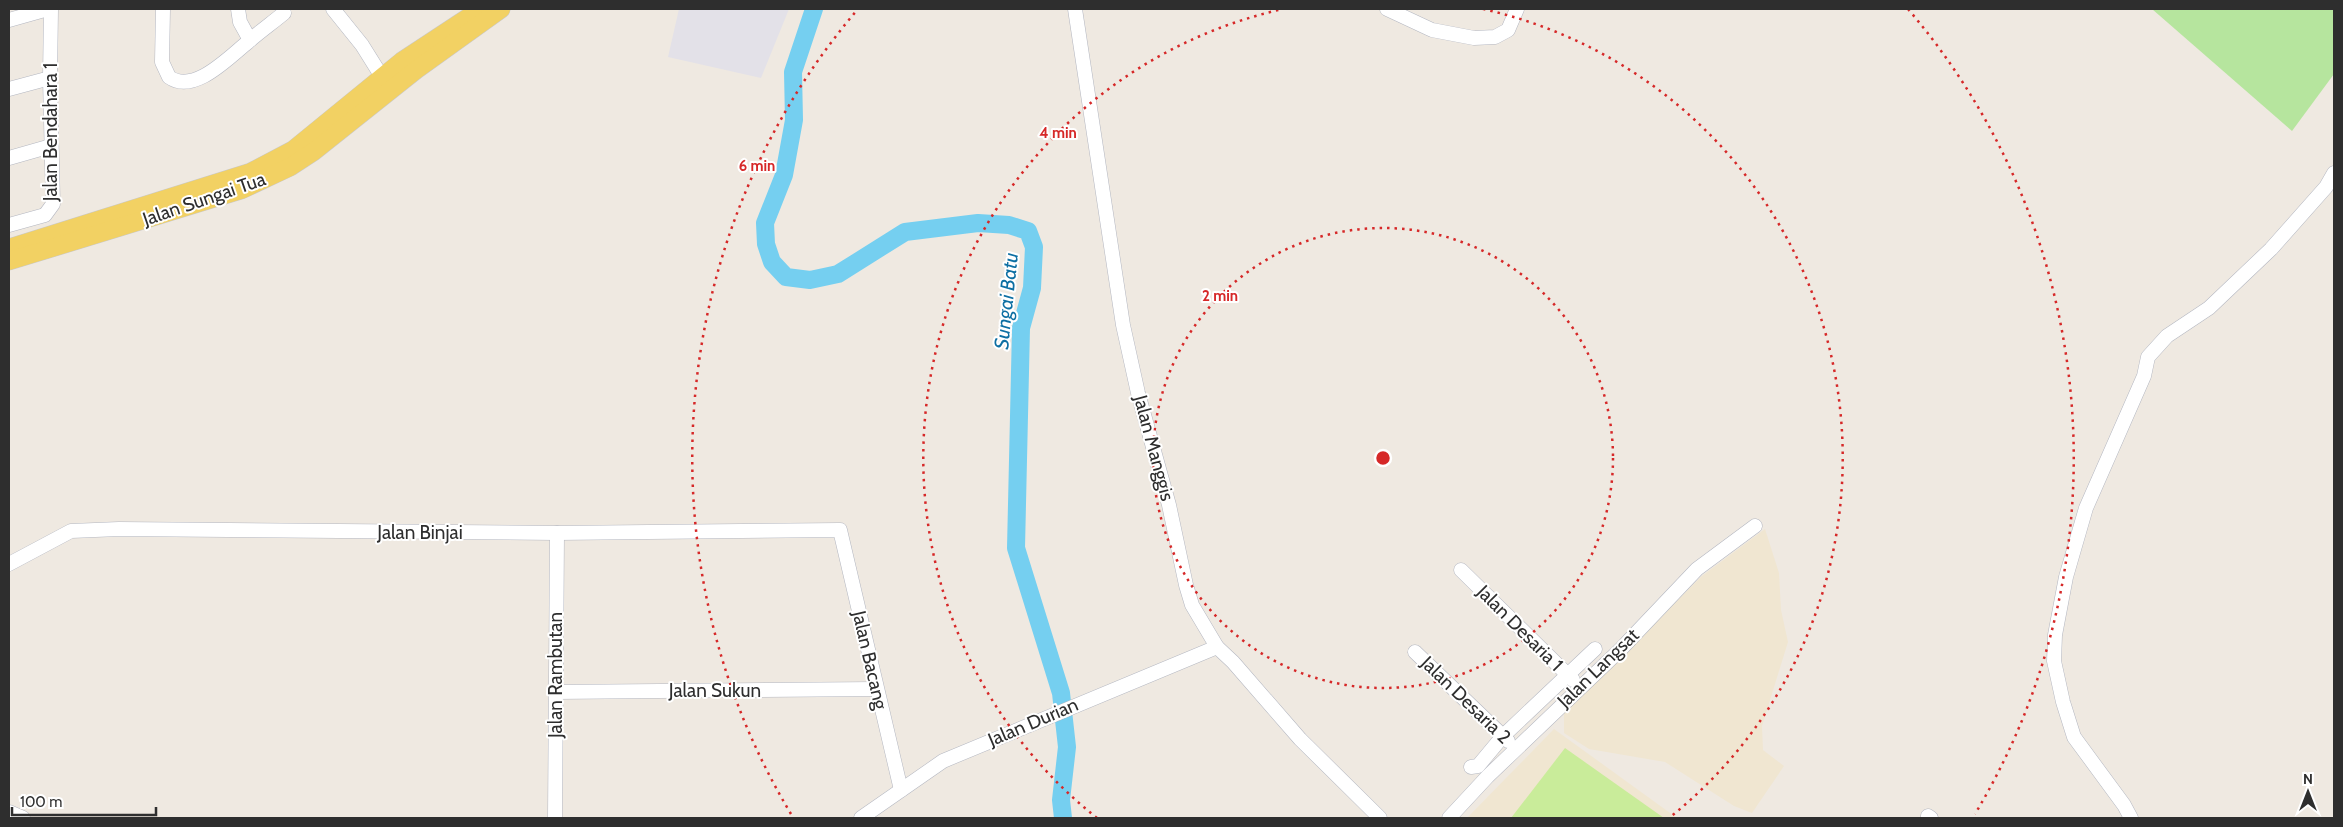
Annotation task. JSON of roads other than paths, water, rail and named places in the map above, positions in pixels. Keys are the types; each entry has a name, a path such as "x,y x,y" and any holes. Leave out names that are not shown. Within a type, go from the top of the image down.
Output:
{"main road":[{"name":"Jalan Sungai Tua","path":"9,261 241,190 267,178 314,152 392,80 481,9"},
{"name":"Jalan Sungai Tua","path":"9,248 251,172 293,150 392,80 501,9"}],"street":[{"path":"9,20 49,9"},
{"name":"Jalan Bendahara 1","path":"9,225 45,215 53,204 49,9"},
{"path":"163,9 162,62 166,72 173,80 191,80 207,75 284,13"},
{"path":"238,9 240,22 250,40"},
{"path":"333,9 371,58 392,80"},
{"name":"Jalan Manggis","path":"1075,9 1122,325 1138,393 1169,505 1192,605 1217,647 1233,662 1300,740 1380,818"},
{"path":"1387,9 1432,30 1474,38 1495,37 1508,30 1517,9"},
{"path":"9,89 50,78"},
{"path":"9,158 52,146"},
{"path":"2131,818 2124,805 2074,737 2063,702 2054,660 2055,635 2066,577 2086,508 2144,376 2148,357 2167,336 2209,308 2271,249 2326,187 2334,173"},
{"name":"Jalan Langsat","path":"1450,818 1516,748 1620,650 1697,569 1755,526"},
{"name":"Jalan Binjai","path":"9,564 71,530 557,533 840,530"},
{"name":"Jalan Bacang","path":"840,530 901,790"},
{"name":"Jalan Rambutan","path":"556,818 557,533"},
{"name":"Jalan Desaria 1","path":"1461,570 1580,687"},
{"name":"Jalan Durian","path":"861,818 943,761 1070,706 1217,647"},
{"path":"1471,767 1478,766 1503,736 1567,674 1596,649"},
{"name":"Jalan Desaria 2","path":"1415,652 1516,748"},
{"name":"Jalan Sukun","path":"555,692 876,689"},
{"path":"9,812 23,818"}],"waterway":[{"name":"Sungai Batu","path":"814,9 793,72 794,120 784,175 765,223 766,244 772,262 786,277 810,280 838,274 905,232 978,223 1009,225 1028,231 1034,247 1032,288 1021,328 1016,548 1061,693 1067,747 1061,800 1063,818"}]}
